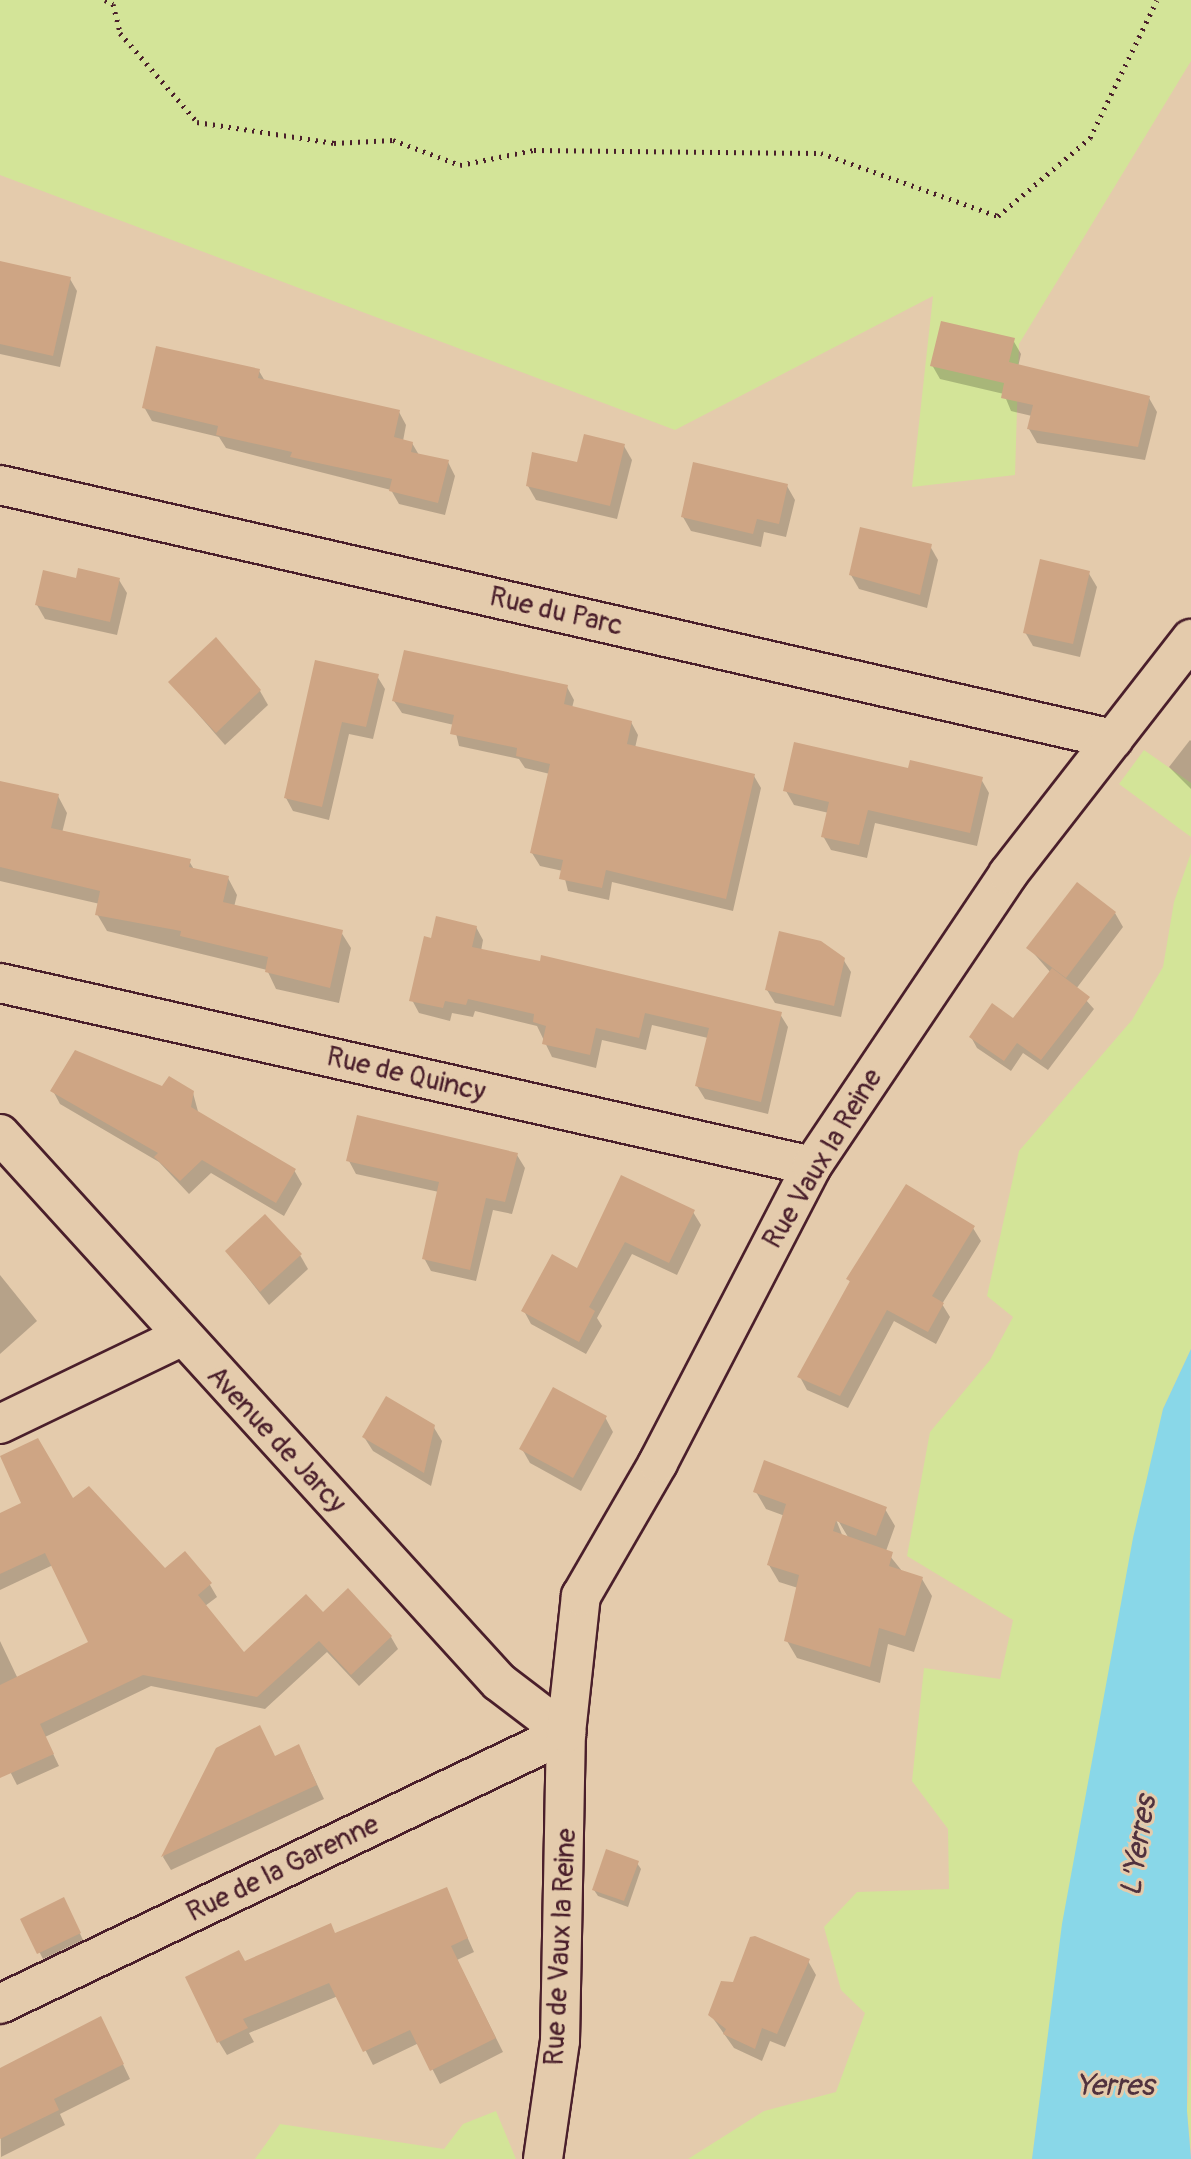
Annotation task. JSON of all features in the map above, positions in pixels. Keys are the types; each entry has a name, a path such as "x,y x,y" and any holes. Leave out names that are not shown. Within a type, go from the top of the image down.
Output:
{"street":[{"name":"Rue du Parc","path":"0,485 1113,739"},
{"name":"Rue Vaux la Reine","path":"566,1733 581,1596 658,1463 812,1166 1008,874 1191,639"},
{"name":"Rue de Quincy","path":"0,983 812,1166"},
{"name":"Avenue de Jarcy","path":"0,1134 181,1337 499,1682 566,1733"},
{"path":"0,1424 181,1337"},
{"name":"Rue de la Garenne","path":"0,2004 566,1733"},
{"name":"Rue de Vaux la Reine","path":"543,2159 560,2041 566,1733"}],"path":[{"path":"105,0 113,4 120,33 197,122 334,143 393,140 460,165 534,150 821,153 998,216 1090,138 1157,0"}],"green space":[{"path":"0,0 1191,0 1191,61 1019,344 1015,475 912,487 933,296 675,430 0,175"},
{"path":"1144,750 1191,783 1191,837 1119,784"},
{"path":"1191,853 1191,1349 1163,1409 1051,2016 1032,2159 688,2159 764,2111 836,2092 865,2013 841,1990 824,1927 857,1892 949,1889 948,1829 912,1781 924,1668 1000,1679 1013,1620 907,1556 930,1432 990,1360 1013,1317 987,1296 1019,1151 1132,1020 1163,967 1174,902"},
{"path":"1191,2047 1191,2152 1187,2111"},
{"path":"496,2111 516,2159 255,2159 280,2124 444,2149 463,2124"}],"water":[{"name":"Yerres","path":"1191,1349 1187,2111 1191,2159 1032,2159 1062,1924 1133,1538 1163,1409"}],"building":[{"path":"0,261 71,277 53,356 0,344"},
{"path":"941,321 1015,338 1009,362 1150,396 1138,447 1027,429 1033,405 1001,398 1004,383 930,366"},
{"path":"156,346 260,369 258,378 400,410 394,437 413,442 411,452 449,460 438,503 389,491 392,479 290,457 292,452 216,435 218,426 142,408"},
{"path":"584,434 625,444 610,506 526,486 532,452 577,462"},
{"path":"693,462 788,484 779,524 757,519 753,534 681,517"},
{"path":"860,527 932,544 920,595 849,575"},
{"path":"1040,559 1090,571 1073,644 1023,633"},
{"path":"78,568 120,578 110,622 35,605 43,570 76,578"},
{"path":"216,637 261,690 216,733 168,682"},
{"path":"404,650 568,685 564,704 632,721 627,744 755,774 726,899 606,870 602,888 559,879 563,860 530,853 550,764 516,756 517,748 450,734 454,715 392,701"},
{"path":"315,660 379,674 366,727 342,722 322,807 284,798"},
{"path":"794,742 908,768 910,760 983,777 970,833 868,810 859,845 821,837 829,802 783,791"},
{"path":"0,781 59,794 51,828 191,859 189,867 229,876 223,902 343,930 330,988 265,972 268,957 180,936 181,931 95,915 100,891 0,867"},
{"path":"1077,882 1116,912 1066,978 1026,948"},
{"path":"436,916 477,926 472,947 540,961 541,955 782,1012 761,1102 695,1086 709,1028 645,1013 639,1038 596,1028 590,1055 542,1044 546,1026 533,1022 534,1014 468,999 466,1005 445,1001 443,1008 409,1001 424,936 431,938"},
{"path":"779,931 821,941 845,958 834,1006 765,990"},
{"path":"1052,968 1090,997 1041,1060 1017,1043 1004,1061 969,1037 992,1003 1013,1018"},
{"path":"75,1050 162,1086 169,1076 194,1091 191,1107 296,1169 276,1203 202,1160 180,1181 154,1157 158,1153 50,1091"},
{"path":"357,1115 518,1153 505,1202 486,1198 470,1270 422,1259 439,1182 346,1161"},
{"path":"621,1175 695,1210 669,1263 625,1242 589,1307 595,1311 579,1342 521,1311 552,1254 577,1268"},
{"path":"906,1184 975,1226 932,1296 944,1303 928,1332 887,1310 840,1396 797,1377 850,1281 846,1279"},
{"path":"265,1214 302,1254 260,1292 225,1251"},
{"path":"553,1387 607,1416 573,1478 519,1449"},
{"path":"386,1396 435,1425 424,1473 362,1437"},
{"path":"38,1438 73,1498 89,1486 165,1568 185,1551 212,1583 198,1595 244,1652 306,1594 323,1612 348,1588 392,1636 351,1675 319,1641 257,1697 143,1675 40,1724 54,1754 0,1778 0,1685 88,1642 45,1553 0,1574 0,1513 21,1503 0,1456"},
{"path":"764,1460 887,1507 876,1536 836,1521 833,1531 893,1552 889,1566 923,1577 905,1636 879,1628 870,1667 784,1641 799,1575 767,1565 786,1504 753,1492"},
{"path":"260,1725 275,1756 299,1744 317,1785 161,1857 216,1748"},
{"path":"606,1849 639,1861 624,1901 592,1890"},
{"path":"447,1887 468,1938 451,1946 496,2038 430,2071 410,2030 363,2052 329,1983 243,2019 248,2028 217,2043 185,1977 239,1950 245,1961 331,1923 335,1933"},
{"path":"64,1897 81,1933 37,1954 20,1919"},
{"path":"755,1936 810,1959 777,2034 762,2028 755,2049 723,2034 726,2029 708,2015 721,1981 733,1982 750,1937"},
{"path":"101,2016 124,2064 54,2099 59,2110 0,2139 0,2068"}],"water label":[{"name":"L'Yerres","path":"1139,1846"}]}
